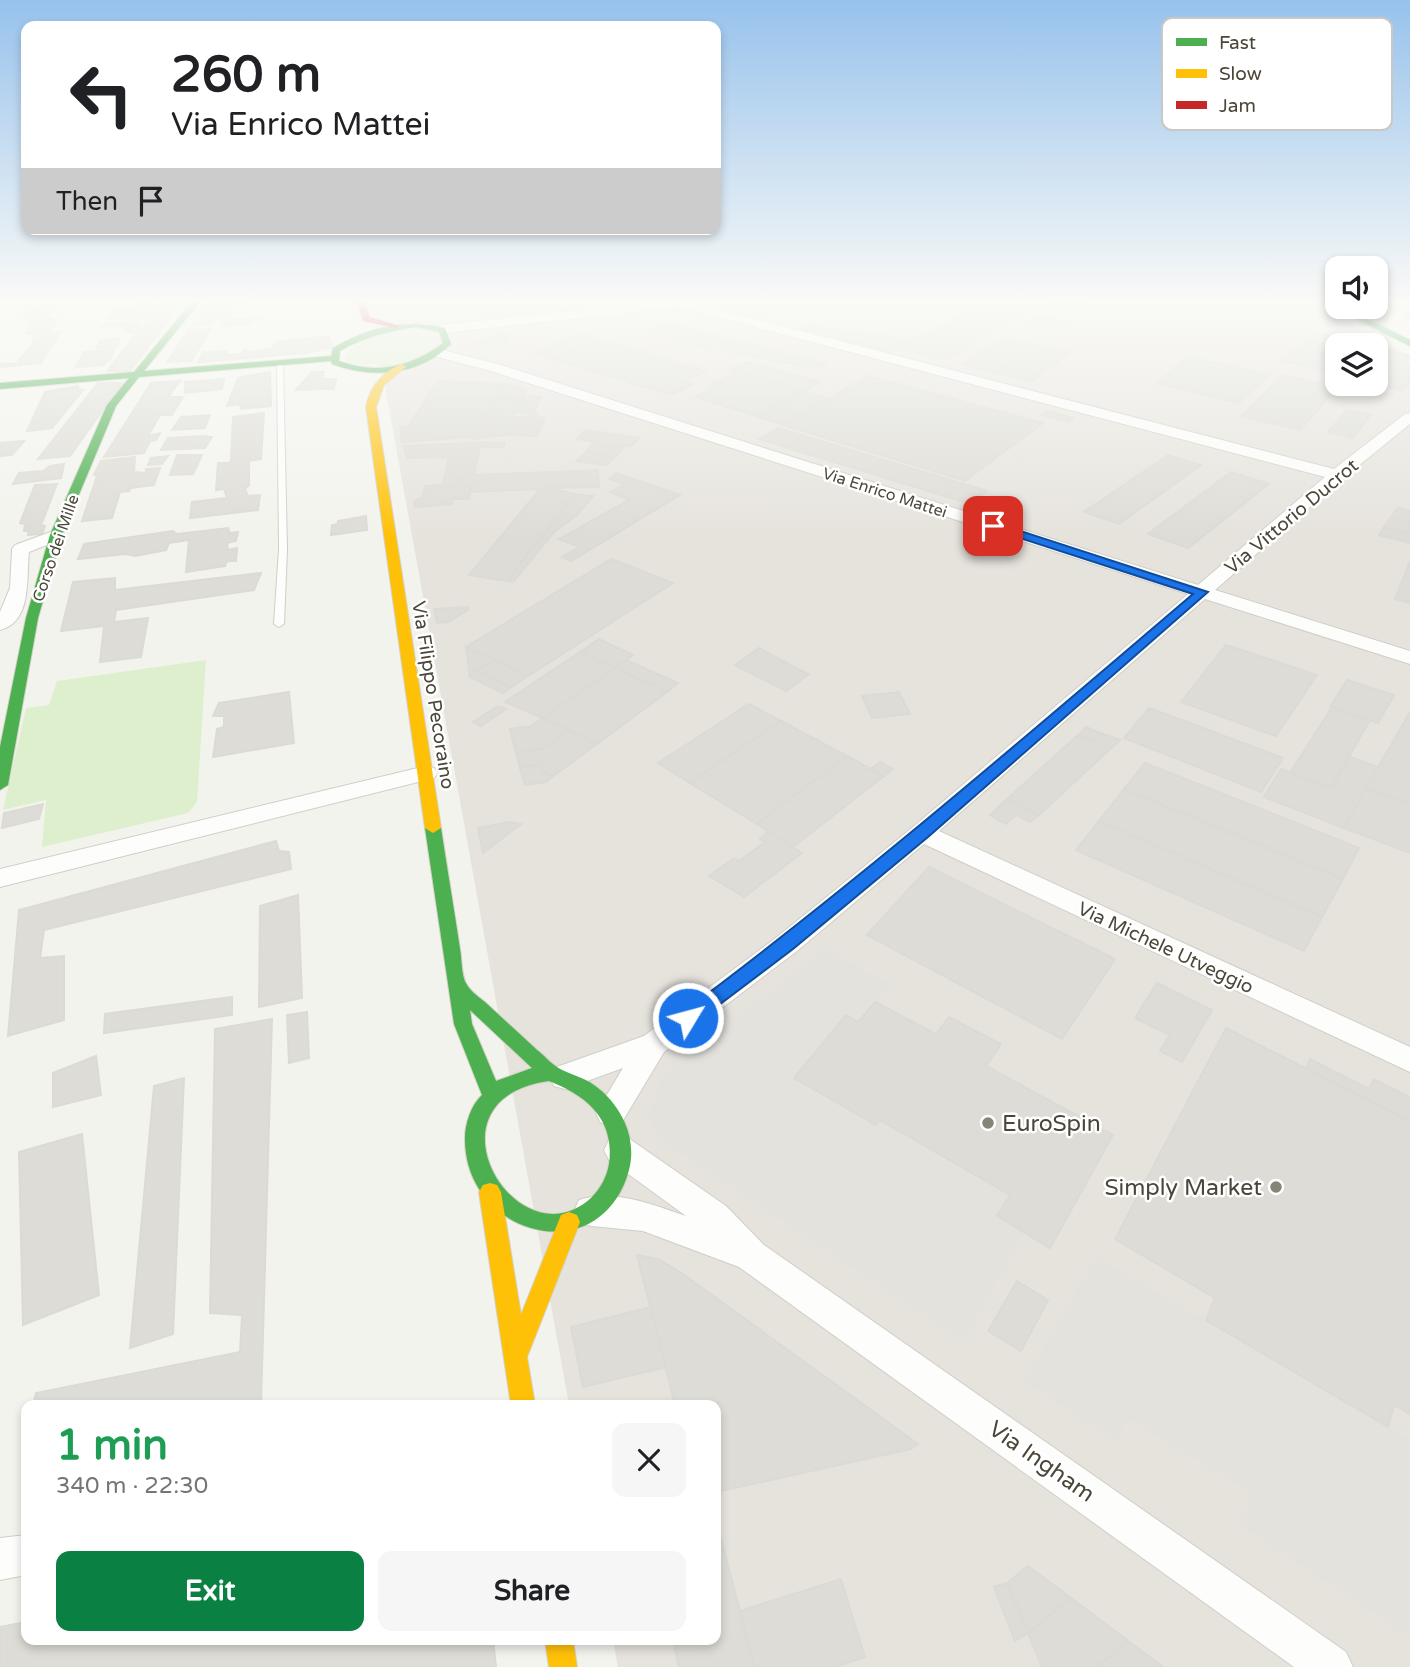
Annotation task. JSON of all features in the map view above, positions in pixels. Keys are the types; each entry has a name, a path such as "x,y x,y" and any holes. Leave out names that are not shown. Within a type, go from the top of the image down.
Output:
{"street":[{"path":"0,386 64,381"},
{"name":"Corso dei Mille","path":"0,785 32,618 56,536 112,405 131,381"},
{"name":"Via Filippo Pecoraino","path":"357,381 371,407 389,544 460,990 463,1024 492,1096"},
{"path":"371,407 372,392 379,381"},
{"name":"Via Enrico Mattei","path":"536,381 1410,659"},
{"path":"977,381 1338,475"},
{"name":"Via Vittorio Ducrot","path":"654,1044 787,944 922,833 1338,475 1410,417"},
{"path":"2,620 20,584 14,547 56,536"},
{"path":"2,620 32,618"},
{"path":"0,878 426,774"},
{"name":"Via Michele Utveggio","path":"922,833 1410,1060"},
{"path":"460,990 558,1075 584,1087 611,1113 620,1150 615,1182 606,1198 580,1217 515,1359"},
{"path":"654,1044 558,1075 526,1076 492,1096 481,1114 475,1133 475,1154 480,1175 490,1192 507,1211 527,1222 547,1225 580,1217 643,1216 752,1256"},
{"path":"611,1113 654,1044"},
{"path":"620,1150 714,1217 752,1256"},
{"path":"490,1192 522,1400"},
{"name":"Via Ingham","path":"752,1256 1331,1667"},
{"path":"0,1559 21,1556"},
{"path":"560,1645 564,1667"}],"lane":[{"path":"279,624 283,549 280,381"}],"shaded area":[{"path":"384,381 1325,381 1325,396 1388,396 1388,381 1410,381 1410,1667 618,1667 614,1645 721,1645 721,1400 568,1400"},
{"path":"825,948 891,985 858,1022 846,1015 795,1078 876,1125 880,1120 1010,1195 997,1216 1024,1233 964,1341 661,1140 653,1129 649,1114 662,1078"},
{"path":"1096,1257 1410,1440 1410,1637 1238,1523 1253,1494 1128,1418 1116,1441 1025,1381"}],"green space":[{"path":"206,660 197,802 188,813 42,847 46,800 3,810 26,708 49,705 57,681"}],"building":[{"path":"180,381 168,397 183,397 172,415 160,415 148,436 160,433 156,440 150,441 144,453 104,457 151,383"},
{"path":"224,381 222,389 185,393 185,382"},
{"path":"237,381 270,381 271,406 241,409 240,404 227,406"},
{"path":"304,381 321,381 319,389 296,390"},
{"path":"322,381 336,381 334,389 319,389"},
{"path":"438,381 503,384 472,437 403,434"},
{"path":"624,381 684,381 694,384 672,395"},
{"path":"719,381 768,381 803,391 758,417 695,397 713,388 709,386"},
{"path":"768,381 820,382 803,391"},
{"path":"860,381 886,381 1043,423 965,481 783,425"},
{"path":"1160,381 1263,381 1239,403 1157,383"},
{"path":"1276,381 1309,381 1325,384 1325,396 1330,396 1300,430 1241,416"},
{"path":"1393,381 1410,381 1410,384 1401,391 1388,388 1388,385"},
{"path":"98,383 122,383 70,456 38,459"},
{"path":"504,383 526,390 522,398 495,397"},
{"path":"78,386 78,389 83,390 52,428 27,431 45,392"},
{"path":"803,391 829,399 783,425 758,417"},
{"path":"523,396 541,397 534,413 516,412"},
{"path":"495,397 522,398 506,435 472,439"},
{"path":"1347,410 1371,415 1353,438 1328,432"},
{"path":"1047,411 1073,418 1068,422 1042,415"},
{"path":"264,413 261,459 249,461 249,485 245,489 248,496 260,495 258,510 190,518 192,502 227,498 224,489 216,490 218,463 230,463 233,417"},
{"path":"529,413 537,413 536,417 545,418 537,436 506,435 515,417 527,417"},
{"path":"210,415 205,428 172,430 181,417"},
{"path":"409,426 403,434 472,437 402,442 400,427"},
{"path":"778,428 987,491 970,504 759,439"},
{"path":"585,430 639,438 631,446 612,444 607,448 592,445 596,442 577,439"},
{"path":"212,437 205,448 161,450 168,438"},
{"path":"24,441 12,455 0,456 0,443"},
{"path":"481,442 469,499 453,499 452,504 415,507 414,501 422,498 425,486 455,485 457,475 445,475 451,444"},
{"path":"481,442 505,443 504,447 480,447"},
{"path":"451,444 448,457 407,458 403,446"},
{"path":"612,444 626,446 614,458 585,453 592,445 607,448"},
{"path":"585,453 614,458 607,465 576,461"},
{"path":"177,455 202,455 193,474 170,475"},
{"path":"1168,455 1201,465 1119,524 1084,512"},
{"path":"168,456 162,464 148,465 151,458"},
{"path":"135,457 134,472 146,473 146,469 160,468 154,485 120,492 112,518 82,521 97,476 94,475 101,461"},
{"path":"64,464 61,478 13,484 19,473 43,471 50,466"},
{"path":"598,470 599,487 550,488 575,494 507,581 469,575 540,489 470,492 474,475"},
{"path":"1231,472 1269,484 1188,548 1148,534"},
{"path":"616,473 680,495 571,561 562,557 580,547 559,539 629,500 610,492 625,484 610,479"},
{"path":"445,475 457,475 455,485 442,486"},
{"path":"57,484 41,525 45,526 42,534 28,535 29,531 24,531 25,524 20,523 35,485"},
{"path":"575,494 593,496 576,516 554,532 513,582 507,581"},
{"path":"1398,508 1410,511 1410,534 1384,527"},
{"path":"366,516 367,530 331,535 332,525 338,524 338,521"},
{"path":"1384,527 1410,534 1410,543 1379,535"},
{"path":"228,528 230,533 238,532 236,541 227,543 228,550 237,548 236,561 227,561 225,566 186,572 189,540 169,543 166,550 135,556 126,554 78,559 84,544 173,531 177,534"},
{"path":"611,559 673,583 528,676 466,647"},
{"path":"1410,561 1410,603 1395,599"},
{"path":"261,573 254,590 116,610 114,622 148,618 141,657 100,662 104,626 61,631 73,582 115,578 115,590"},
{"path":"468,607 468,610 448,622 437,623 434,609"},
{"path":"599,639 633,655 615,668 580,652"},
{"path":"1226,645 1317,675 1276,736 1181,702"},
{"path":"466,647 494,660 476,671 511,687 503,693 470,677"},
{"path":"759,648 809,674 786,691 735,665"},
{"path":"580,652 615,668 543,718 505,702"},
{"path":"494,660 528,676 511,687 476,671"},
{"path":"626,660 678,683 667,692 615,668"},
{"path":"615,668 667,692 597,744 543,718"},
{"path":"1347,680 1394,695 1378,723 1330,707"},
{"path":"289,692 294,743 213,757 217,729 224,727 224,716 213,716 219,703"},
{"path":"899,692 910,714 872,718 862,696"},
{"path":"749,704 781,721 690,783 658,763"},
{"path":"498,706 506,709 481,726 473,722"},
{"path":"1332,707 1370,720 1331,788 1290,773"},
{"path":"1149,708 1283,758 1261,792 1124,738"},
{"path":"1410,712 1410,805 1366,788"},
{"path":"543,718 569,730 542,749 516,753 510,729 531,726"},
{"path":"781,721 847,756 757,824 690,783"},
{"path":"1086,727 1103,734 1094,742 1078,735"},
{"path":"569,730 597,744 553,776 543,771 541,764 520,768 516,753 542,749"},
{"path":"1103,734 1120,740 1039,815 1007,799 1078,735 1094,742"},
{"path":"847,756 884,776 793,847 757,824"},
{"path":"1350,757 1378,767 1344,828 1264,797 1281,769 1331,788"},
{"path":"880,762 893,769 884,776 870,769"},
{"path":"1145,763 1359,848 1343,879 1124,789"},
{"path":"541,764 543,771 553,776 546,782 525,785 520,768"},
{"path":"1366,788 1410,805 1410,853 1344,828"},
{"path":"1124,789 1343,879 1322,917 1099,821"},
{"path":"1007,799 1039,815 1030,822 1016,815 1006,824 990,815"},
{"path":"43,804 39,819 2,828 4,813"},
{"path":"1099,821 1322,917 1304,951 1076,850"},
{"path":"510,822 521,824 483,853 478,828"},
{"path":"769,831 802,853 744,897 709,876 734,858 739,861 765,842 760,839"},
{"path":"276,841 279,851 289,852 291,869 44,930 40,958 64,956 64,1020 8,1036 19,910"},
{"path":"929,867 1115,959 1062,1039 867,935"},
{"path":"298,895 302,998 259,1007 260,906"},
{"path":"1157,983 1212,1010 1182,1062 1160,1051 1170,1035 1135,1018"},
{"path":"232,997 232,1015 104,1033 105,1014"},
{"name":"EuroSpin","path":"875,1002 936,1034 949,1017 1001,1044 986,1066 1113,1135 1050,1248 997,1216 1010,1195 880,1120 876,1125 794,1078 846,1015 858,1022"},
{"path":"307,1012 309,1058 289,1063 287,1015"},
{"path":"272,1019 261,1400 34,1400 36,1393 240,1352 242,1315 210,1313 215,1029"},
{"name":"Simply Market","path":"1226,1028 1410,1121 1410,1414 1394,1405 1388,1427 1206,1320 1215,1298 1115,1239"},
{"path":"96,1056 101,1095 53,1107 53,1073"},
{"path":"1310,1059 1369,1089 1374,1079 1410,1097 1410,1121 1306,1068"},
{"path":"184,1078 173,1334 130,1348 154,1086"},
{"path":"82,1134 99,1295 23,1325 19,1152"},
{"path":"637,1255 658,1259 683,1274 918,1444 911,1449 721,1491 721,1400 674,1400"},
{"path":"1017,1281 1048,1300 1021,1351 988,1331"},
{"path":"651,1307 666,1367 583,1387 571,1327"},
{"path":"721,1539 754,1667 679,1667 674,1645 721,1645"},
{"path":"1028,1566 1071,1598 1028,1633 1007,1583"},
{"path":"841,1579 865,1657 835,1667 754,1667 740,1611"},
{"path":"1007,1583 1028,1633 1015,1641 994,1587"},
{"path":"1071,1598 1127,1640 1098,1667 1042,1667 1028,1633"},
{"path":"21,1623 21,1645 494,1645 496,1667 0,1667 0,1627"},
{"path":"1127,1640 1163,1667 1098,1667"}],"traffic: fast":[{"path":"0,386 62,381"},
{"path":"0,785 32,618 56,535 112,405 132,381"},
{"path":"433,828 463,1024 492,1096"},
{"path":"460,990 550,1073"},
{"path":"550,1073 569,1080 600,1102 612,1116 619,1133 621,1150 618,1170 610,1190 598,1205 569,1221 542,1223 517,1214 497,1198 483,1176 475,1152 475,1127 484,1104 504,1086 526,1077 550,1073"}],"traffic: slow":[{"path":"383,381 375,393 371,407 433,828"},
{"path":"490,1192 522,1400"},
{"path":"515,1358 569,1222"},
{"path":"560,1645 563,1667"}],"place":[{"name":"EuroSpin","path":"988,1123"},
{"name":"Simply Market","path":"1276,1187"}],"route":[{"path":"688,1018 787,944 922,833 1202,592 993,526"}]}
